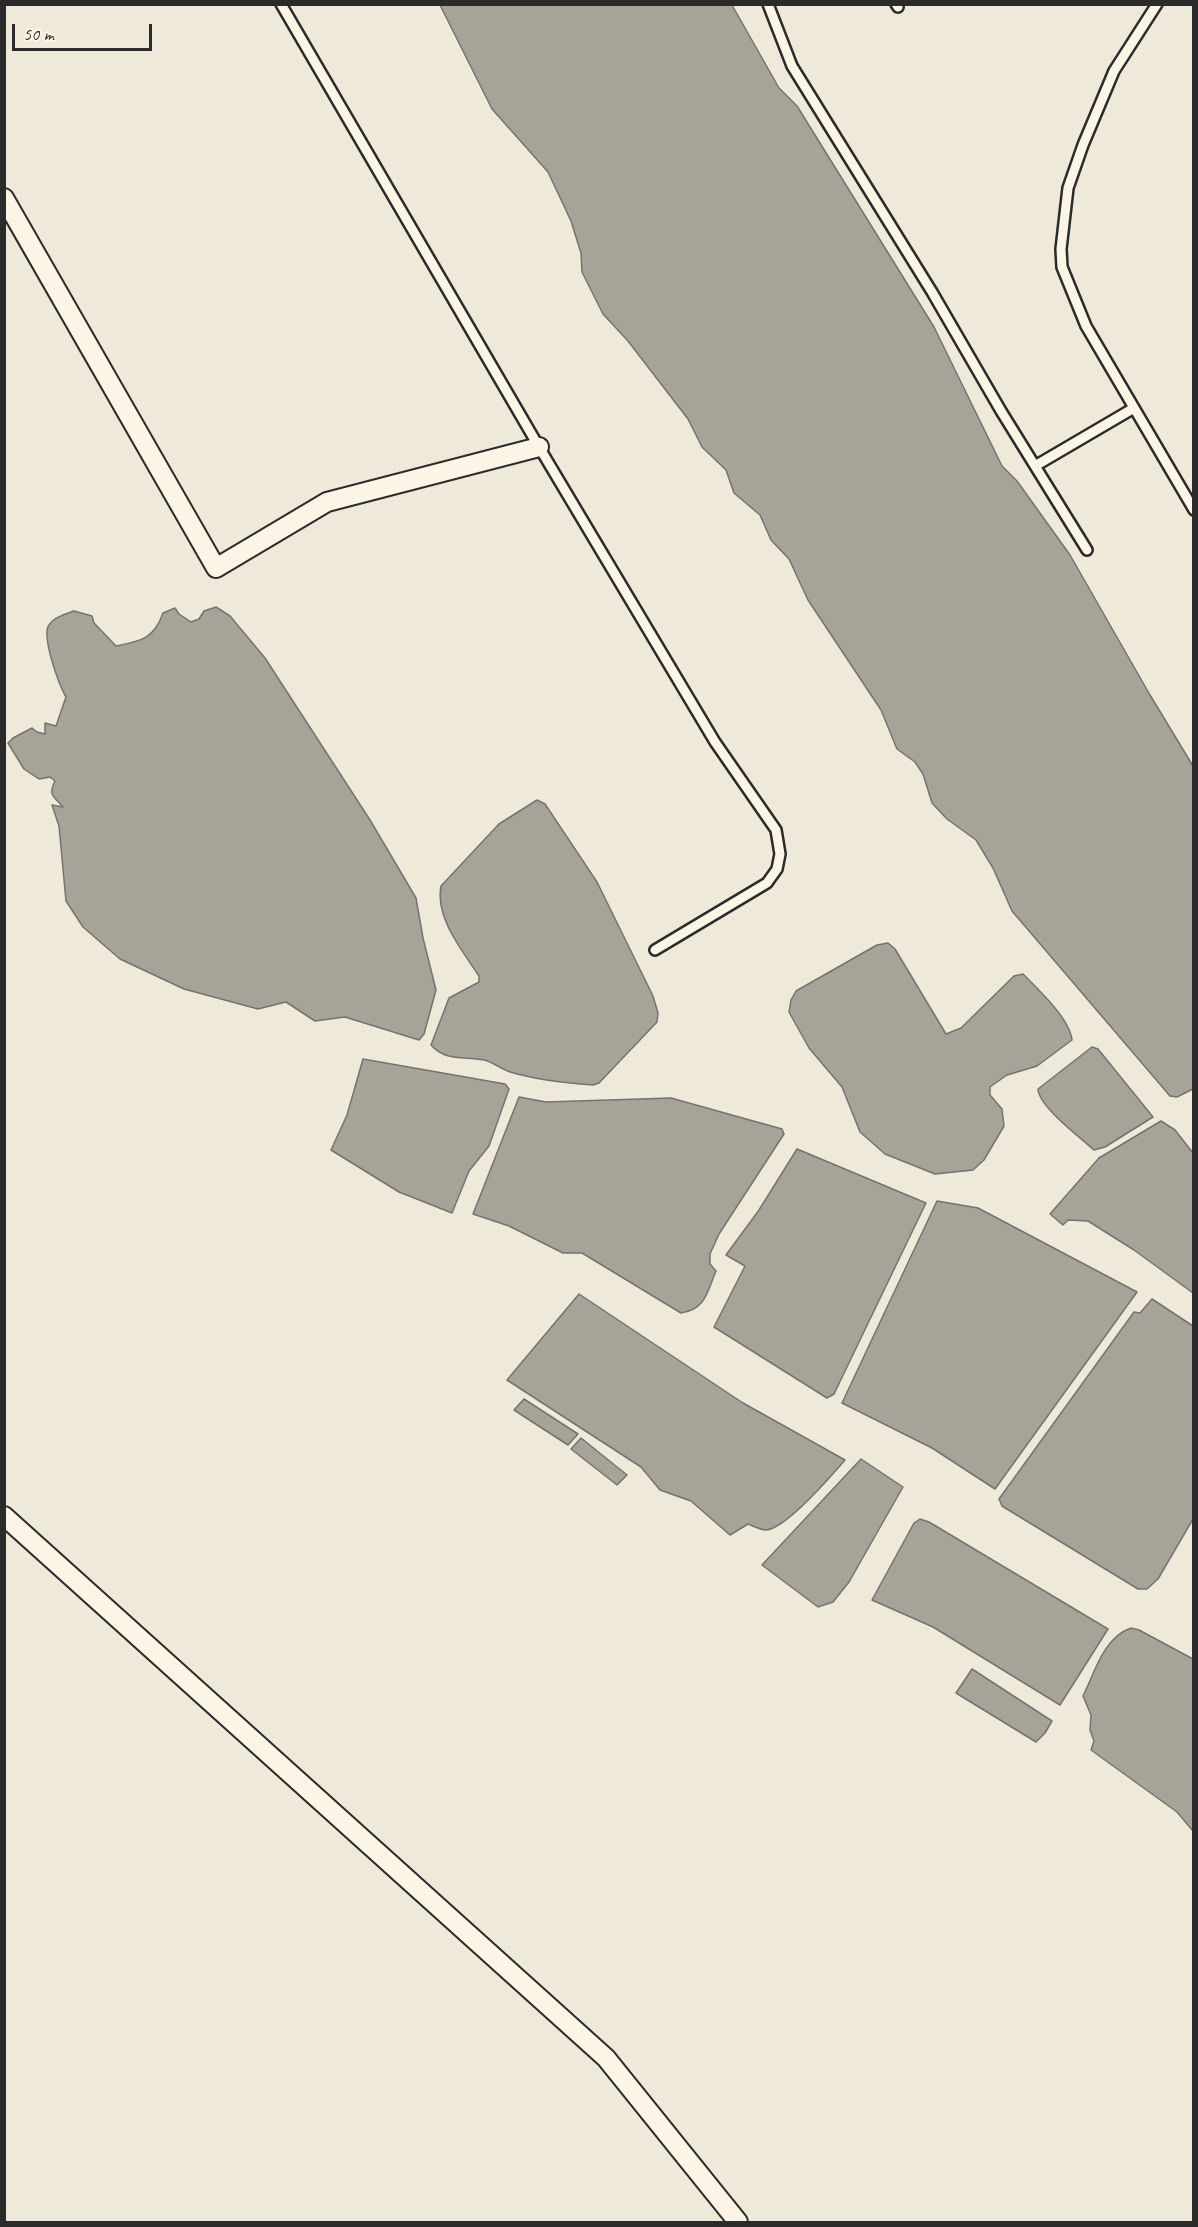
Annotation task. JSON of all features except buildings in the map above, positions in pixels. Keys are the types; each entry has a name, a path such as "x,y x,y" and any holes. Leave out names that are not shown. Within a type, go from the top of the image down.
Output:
{"street":[{"path":"4,198 216,568 327,502 538,447"},
{"path":"4,1516 606,2058 738,2223"}],"lane":[{"path":"281,4 538,447 715,742 776,830 780,854 777,870 767,883 655,950"},
{"path":"768,4 792,66 932,292 1001,411 1087,550"},
{"path":"1157,4 1114,71 1087,134 1068,188 1062,233 1062,267 1086,326 1194,510"},
{"path":"1035,466 1134,408"}],"shaded area":[{"path":"440,5 732,5 779,88 797,106 934,327 1002,466 1017,481 1070,555 1193,766 1193,1089 1177,1097 1170,1096 1012,911 993,868 976,840 947,819 932,803 923,774 915,762 897,749 881,710 808,600 789,559 771,540 760,515 734,493 726,470 702,447 688,419 628,341 603,314 582,272 581,253 571,221 548,172 492,109"},
{"path":"216,607 230,616 265,658 370,820 416,898 436,990 424,1034 419,1040 345,1017 315,1021 286,1002 258,1009 184,989 120,959 83,927 66,901 59,826 52,805 63,807 52,792 55,781 50,777 39,779 24,769 8,743 32,728 45,734 45,723 56,726 66,697 55,672 49,649 47,631 49,625 57,618 74,611 92,616 94,623 116,646 151,634 163,613 175,608 179,614 191,622 199,619 204,611"},
{"path":"537,800 545,804 597,882 653,996 658,1013 657,1022 599,1083 593,1085 520,1075 484,1060 443,1054 431,1045 449,998 479,982 479,976 446,922 440,898 441,886 499,824"},
{"path":"888,943 895,949 946,1034 961,1028 1014,976 1023,974 1060,1014 1070,1032 1072,1040 1037,1066 1007,1075 990,1087 990,1095 1002,1109 1004,1126 984,1160 973,1170 935,1174 885,1154 860,1132 842,1087 809,1048 789,1012 791,1000 796,991 877,945"},
{"path":"1092,1047 1098,1049 1153,1117 1105,1147 1094,1150 1052,1113 1038,1089"},
{"path":"363,1059 505,1084 509,1089 489,1146 469,1171 452,1213 399,1192 331,1150 347,1115"},
{"path":"519,1097 546,1102 671,1098 782,1129 784,1134 719,1234 710,1254 710,1264 716,1271 708,1292 696,1308 681,1313 582,1253 563,1253 509,1226 473,1214"},
{"path":"1161,1121 1175,1130 1193,1153 1193,1293 1134,1250 1088,1221 1068,1220 1063,1225 1050,1214 1099,1158"},
{"path":"797,1149 926,1203 834,1394 827,1398 714,1327 745,1266 726,1255 759,1210"},
{"path":"937,1201 978,1208 1137,1292 995,1489 932,1448 842,1403"},
{"path":"579,1294 743,1403 845,1460 785,1521 766,1530 748,1524 730,1535 691,1501 660,1490 641,1467 507,1380"},
{"path":"1152,1299 1193,1326 1193,1519 1158,1579 1147,1589 1138,1589 1002,1506 999,1499 1134,1312 1140,1313"},
{"path":"524,1399 578,1434 568,1445 514,1410"},
{"path":"581,1438 627,1475 617,1485 571,1449"},
{"path":"861,1459 903,1487 849,1582 833,1602 818,1607 762,1565"},
{"path":"920,1519 929,1522 1108,1629 1060,1705 933,1627 872,1600 914,1523"},
{"path":"1131,1628 1193,1659 1193,1831 1177,1812 1091,1750 1094,1741 1090,1730 1091,1715 1083,1696 1101,1657 1113,1639"},
{"path":"972,1669 1052,1721 1036,1742 956,1693"}]}
